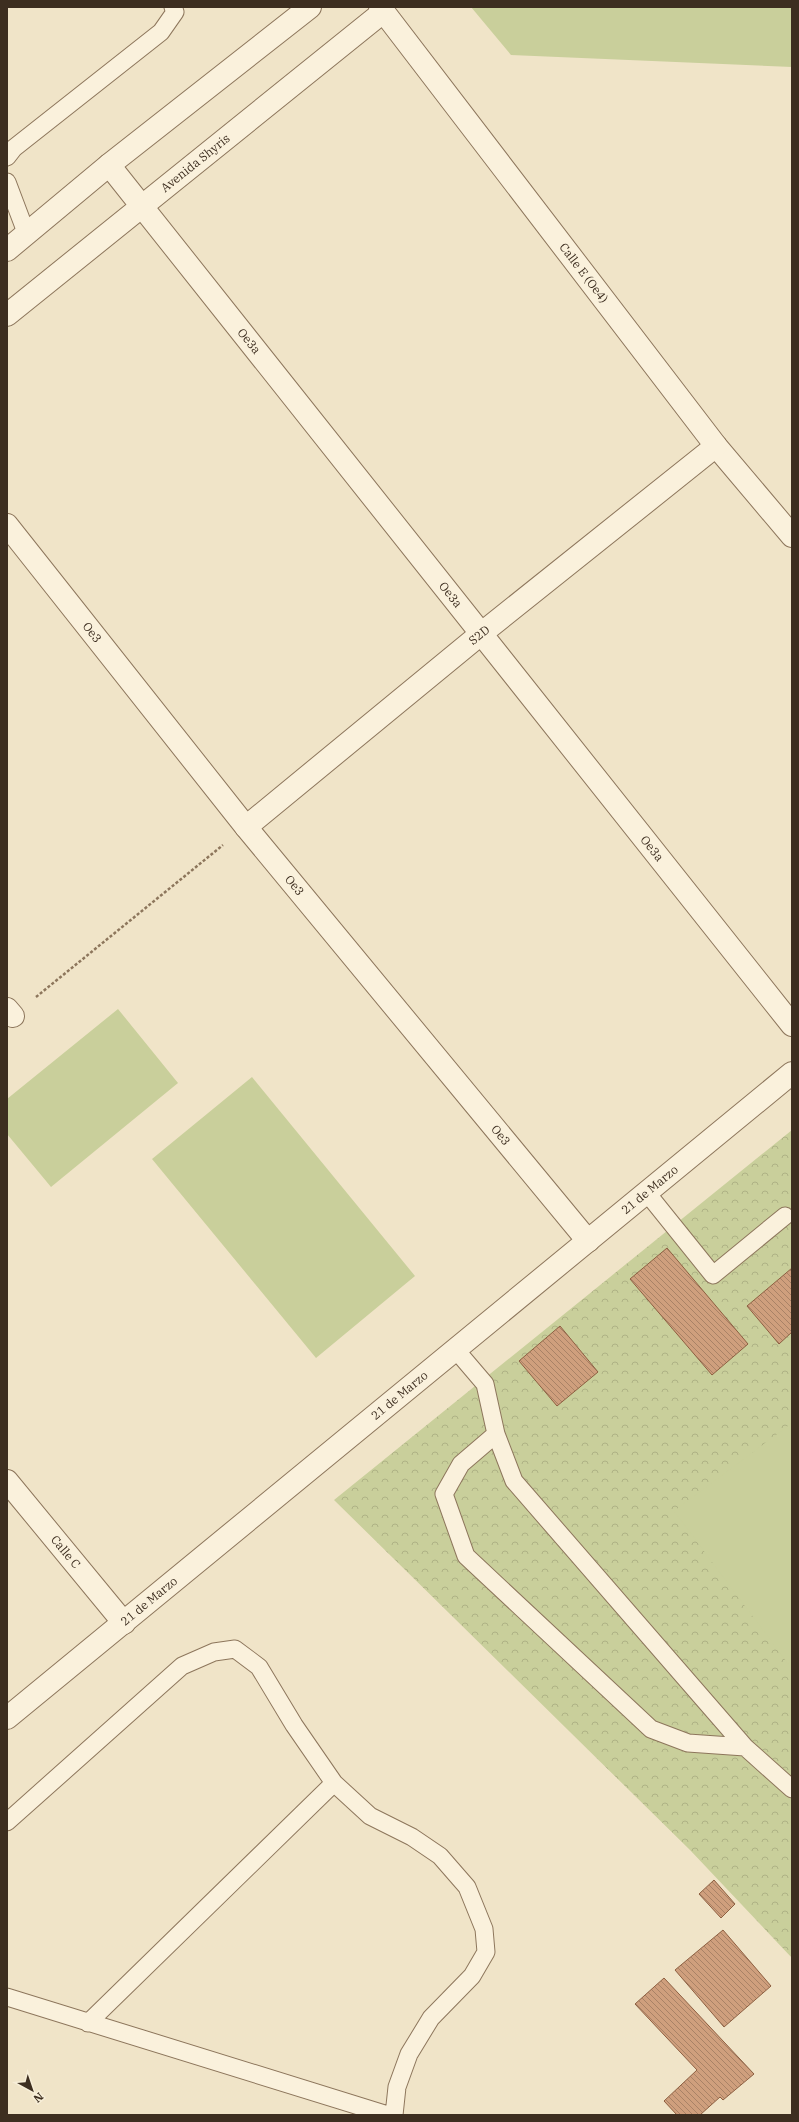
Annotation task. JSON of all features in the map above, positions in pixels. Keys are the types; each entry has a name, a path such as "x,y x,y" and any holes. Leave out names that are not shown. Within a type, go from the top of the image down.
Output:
{"street":[{"path":"7,250 109,165 310,7"},
{"name":"Avenida Shyris","path":"7,315 382,9"},
{"name":"Calle E (Oe4)","path":"382,9 716,446 792,536"},
{"name":"Oe3a","path":"109,165 792,1025"},
{"name":"S2D","path":"246,827 482,633 716,446"},
{"name":"Oe3","path":"7,525 246,827 588,1241"},
{"name":"21 de Marzo","path":"7,1718 792,1073"},
{"name":"Calle C","path":"7,1481 124,1623"}],"lane":[{"path":"9,148 161,32 175,12 173,7"},
{"path":"7,182 27,234"},
{"path":"647,1193 713,1274 785,1216"},
{"path":"456,1350 486,1384 496,1434 514,1481 746,1747 792,1789"},
{"path":"496,1434 460,1464 444,1494 466,1556 651,1729 688,1742 746,1747"},
{"path":"7,1822 182,1666 214,1652 235,1649 259,1667 294,1725 334,1783 370,1816 412,1837 440,1856 468,1887 484,1929 486,1952 472,1976 431,2018 409,2054 397,2087 394,2115"},
{"path":"88,2023 334,1783"},
{"path":"7,1997 388,2115"}],"path":[{"path":"10,1013 246,827"}],"green space":[{"path":"471,7 792,7 792,67 511,55"},
{"path":"118,1009 178,1083 51,1187 7,1134 7,1099"},
{"path":"252,1077 415,1276 316,1358 152,1159"},
{"path":"792,1130 792,1958 690,1850 334,1500"},
{"path":"792,1423 792,1669 674,1511"}],"building":[{"path":"667,1248 748,1344 712,1375 630,1279"},
{"path":"792,1268 792,1332 779,1344 747,1306"},
{"path":"560,1326 598,1372 557,1406 519,1361"},
{"path":"714,1880 735,1904 721,1918 699,1894"},
{"path":"723,1930 771,1986 724,2027 675,1970"},
{"path":"664,1978 754,2074 723,2100 720,2097 700,2115 677,2115 664,2101 697,2070 635,2004"}]}
